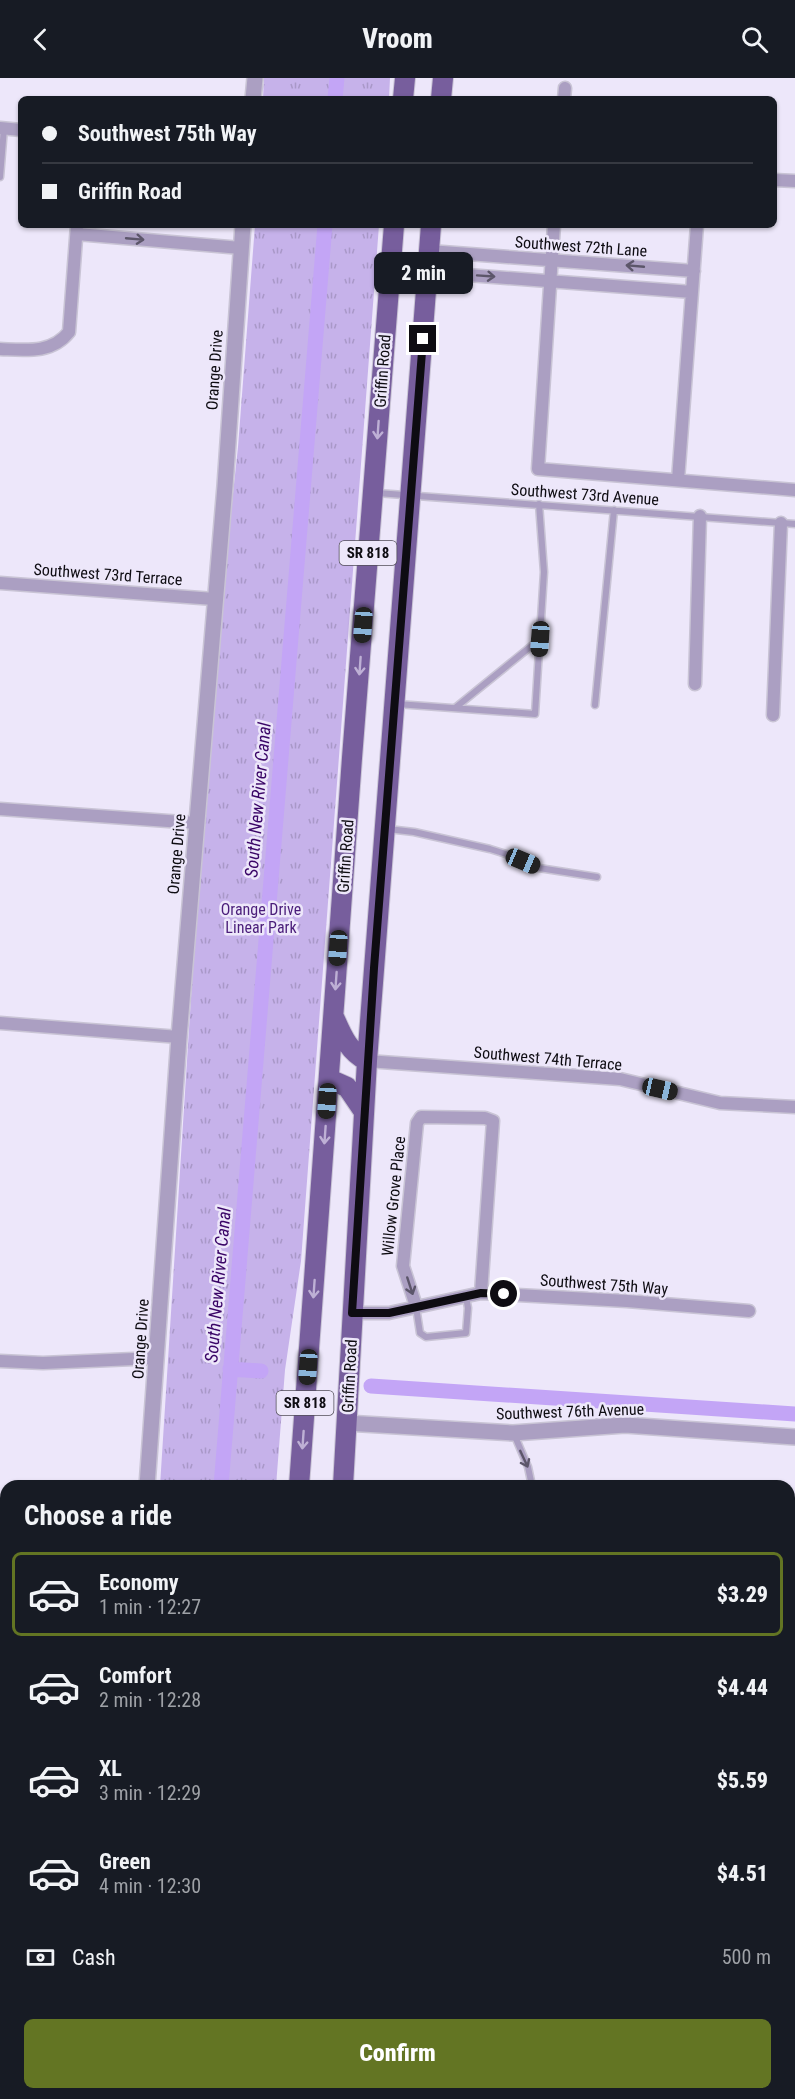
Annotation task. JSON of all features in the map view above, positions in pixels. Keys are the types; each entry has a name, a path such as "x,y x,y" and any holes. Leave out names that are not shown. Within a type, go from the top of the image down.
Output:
{"main road":[{"path":"404,96 405,78"},
{"path":"441,96 443,78"},
{"name":"Griffin Road","path":"299,1480 394,228"},
{"name":"Griffin Road","path":"343,1480 367,1060 431,228"},
{"path":"333,1014 350,1048 358,1056 367,1060"},
{"path":"329,1079 338,1081 346,1087 364,1112"}],"street":[{"path":"253,96 255,78"},
{"path":"2,128 18,130"},
{"path":"777,180 795,182"},
{"name":"Orange Drive","path":"147,1480 179,1037 225,486 243,228"},
{"path":"554,228 538,469 795,489"},
{"path":"678,480 697,228"},
{"path":"0,349 44,350 61,342 69,332 77,230 241,248"},
{"name":"Southwest 72th Lane","path":"429,251 694,271"},
{"path":"428,272 692,292"},
{"path":"695,684 700,516"},
{"path":"773,715 781,523"},
{"name":"Southwest 73rd Terrace","path":"0,583 214,599"},
{"path":"0,809 196,824"},
{"path":"0,1023 179,1037"},
{"name":"Southwest 74th Terrace","path":"367,1060 620,1079 720,1102 795,1107"},
{"name":"Willow Grove Place","path":"416,1306 403,1266 417,1123 421,1117 485,1118 493,1121 481,1293"},
{"name":"Southwest 75th Way","path":"352,1313 389,1313 481,1293 627,1301 749,1311"},
{"path":"0,1361 43,1363 156,1358"},
{"name":"Southwest 76th Avenue","path":"346,1423 513,1433 625,1425 795,1437"}],"lane":[{"path":"0,177 2,128"},
{"name":"Southwest 73rd Avenue","path":"373,493 795,524"},
{"path":"394,703 535,714 544,572 539,504"},
{"path":"595,705 614,510"},
{"path":"454,708 540,639"},
{"path":"384,829 414,832 498,851 539,868 597,877"},
{"path":"416,1306 420,1333 426,1336 466,1333 468,1308 466,1297"},
{"path":"513,1433 528,1467 531,1480"}],"green space":[{"path":"264,78 390,78 389,96 263,96"},
{"name":"Orange Drive Linear Park","path":"255,228 379,228 301,1261 285,1370 276,1480 160,1480 196,919 222,597 238,447"}],"waterway":[{"name":"South New River Canal","path":"335,96 337,78"},
{"name":"South New River Canal","path":"221,1480 325,228"},
{"path":"230,1369 261,1371"},
{"path":"371,1386 795,1414"}],"route":[{"path":"423,339 374,968 352,1313 389,1313 481,1293 504,1294"}]}
